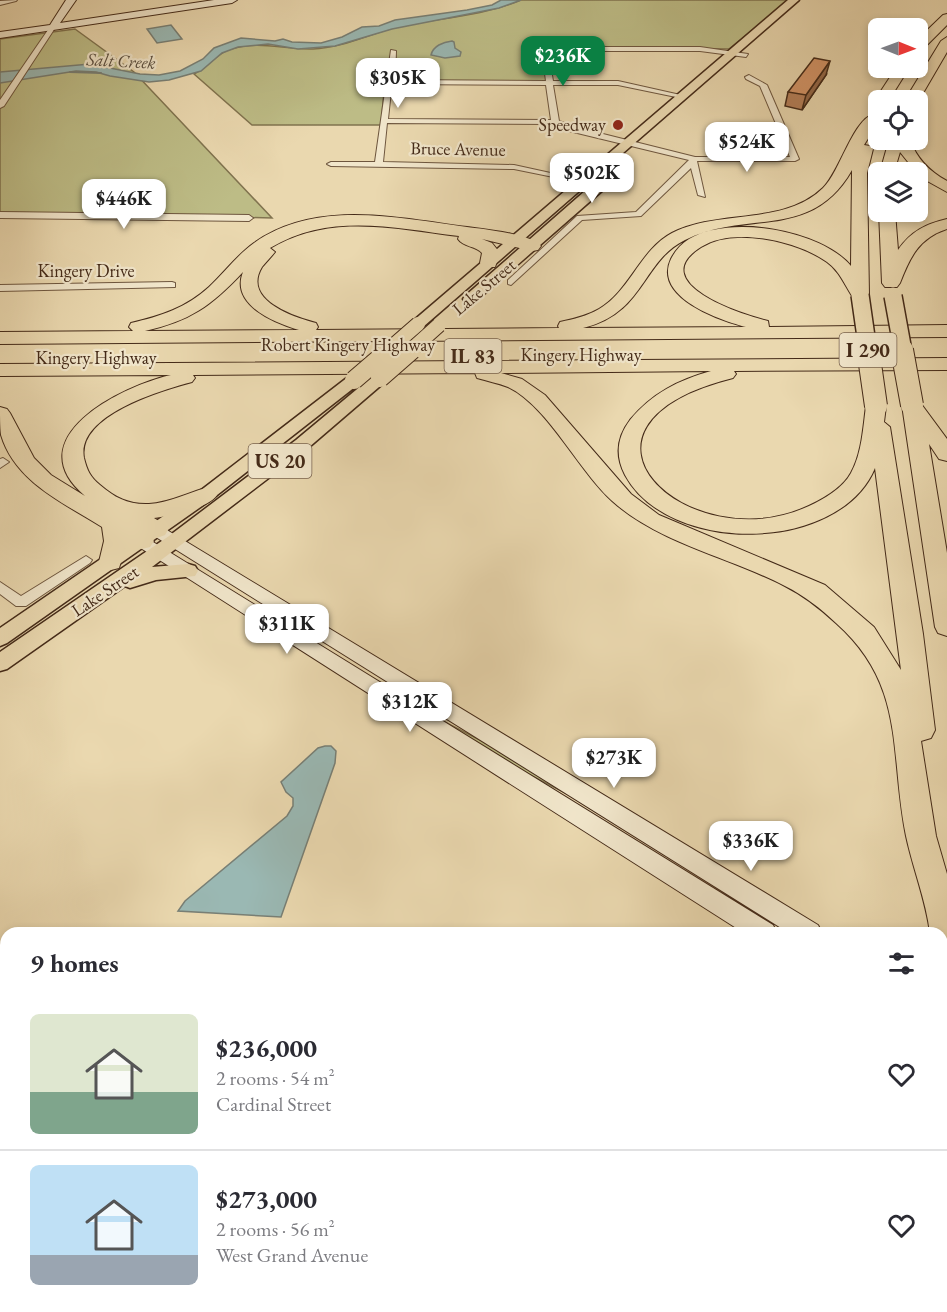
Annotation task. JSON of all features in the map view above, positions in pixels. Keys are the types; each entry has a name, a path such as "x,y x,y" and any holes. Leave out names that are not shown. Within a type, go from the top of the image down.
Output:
{"highway":[{"path":"928,36 947,18"},
{"path":"918,90 947,41"},
{"path":"469,335 553,328 591,320 620,304 661,248 682,234 712,225 788,213 817,202 838,183 868,123"},
{"name":"I 290","path":"868,141 859,173 860,295 910,634 945,927"},
{"path":"908,150 916,166 947,187"},
{"path":"0,336 102,332 134,328 167,319 198,304 261,246 287,231 312,224 380,220 520,244"},
{"name":"I 290","path":"888,222 892,290 947,627"},
{"path":"892,290 902,255 915,237 947,224"},
{"path":"387,334 311,328 279,318 263,308 254,297 249,280 252,269 260,258 275,245 296,234 324,228 367,226 520,244"},
{"path":"801,333 729,317 702,303 686,290 676,276 681,255 705,239 727,234 755,233 788,238 813,246 834,258 847,273 860,295"},
{"path":"466,239 489,249 491,253 489,263"},
{"path":"0,336 801,333 947,330"},
{"name":"Robert Kingery Highway","path":"0,346 947,342"},
{"name":"Kingery Highway","path":"0,359 947,353"},
{"path":"850,364 741,371 709,378 686,387 657,403 637,422 627,443 628,462 640,482 649,491 687,515 708,522 734,525 778,524 819,511 834,502 854,484 866,462 876,406"},
{"path":"119,517 76,473 72,456 78,436 98,413 160,383 182,378 348,374 445,367 947,364"},
{"path":"445,367 502,378 526,390 538,399 623,499 651,520 807,587 865,634 884,661 896,686 903,710 921,836 942,908"},
{"path":"0,370 348,374"},
{"path":"912,405 947,454"},
{"path":"0,413 25,462 43,480 119,517 159,541"},
{"name":"US 20","path":"119,517 167,510 206,495"},
{"path":"111,562 119,517"}],"main road":[{"path":"52,28 71,0"},
{"path":"0,35 232,0"},
{"name":"Lake Street","path":"0,638 111,562 159,541 302,444 439,325 626,142 732,52 787,16 798,3"},
{"path":"624,162 750,52"},
{"name":"Lake Street","path":"0,663 107,589 206,495 348,374 418,324 489,263 520,244 607,178"},
{"path":"159,541 188,571 755,927"},
{"path":"159,541 800,927"},
{"path":"107,589 155,573 188,571"}],"street":[{"path":"0,3 14,0"},
{"path":"0,106 52,28"},
{"path":"555,122 546,49 700,49 750,52"},
{"path":"378,164 387,91 391,82 393,51"},
{"path":"384,121 555,122 572,129 694,160 795,159 763,85 749,76"},
{"path":"391,82 618,83 681,96"},
{"path":"694,160 702,195"},
{"path":"511,282 580,218 638,214 694,160"},
{"name":"Bruce Avenue","path":"331,164 522,168 583,182"},
{"path":"1,216 249,218"},
{"name":"Kingery Drive","path":"0,288 172,285"},
{"path":"0,587 21,603 86,560"}],"shaded area":[{"path":"521,0 790,0 729,49 553,47 542,50 547,81 388,84 384,91 381,125 252,125 194,74 226,51 242,46 324,48 401,26 477,13"},
{"path":"75,29 134,72 272,218 0,212 0,39"},
{"path":"441,720 511,756 579,800 505,762"}],"water":[{"path":"501,0 521,0 499,8 392,29 335,46 298,49 268,44 238,47 222,53 201,71 169,80 149,82 96,72 76,71 0,83 0,72 90,64 140,74 159,75 180,71 203,59 214,48 241,38 321,43 342,37 362,27 467,10 492,5"},
{"path":"171,25 182,39 157,43 147,29"},
{"path":"452,41 455,48 461,52 460,56 445,58 431,55 439,45"},
{"path":"331,746 336,751 335,763 281,917 178,911 185,901 287,816 293,806 293,798 286,792 281,782 318,748"}],"building":[{"path":"814,58 830,61 806,95 788,92"}],"waterway":[{"name":"Salt Creek","path":"70,72 101,73"}],"place":[{"name":"Speedway","path":"618,125"}]}
